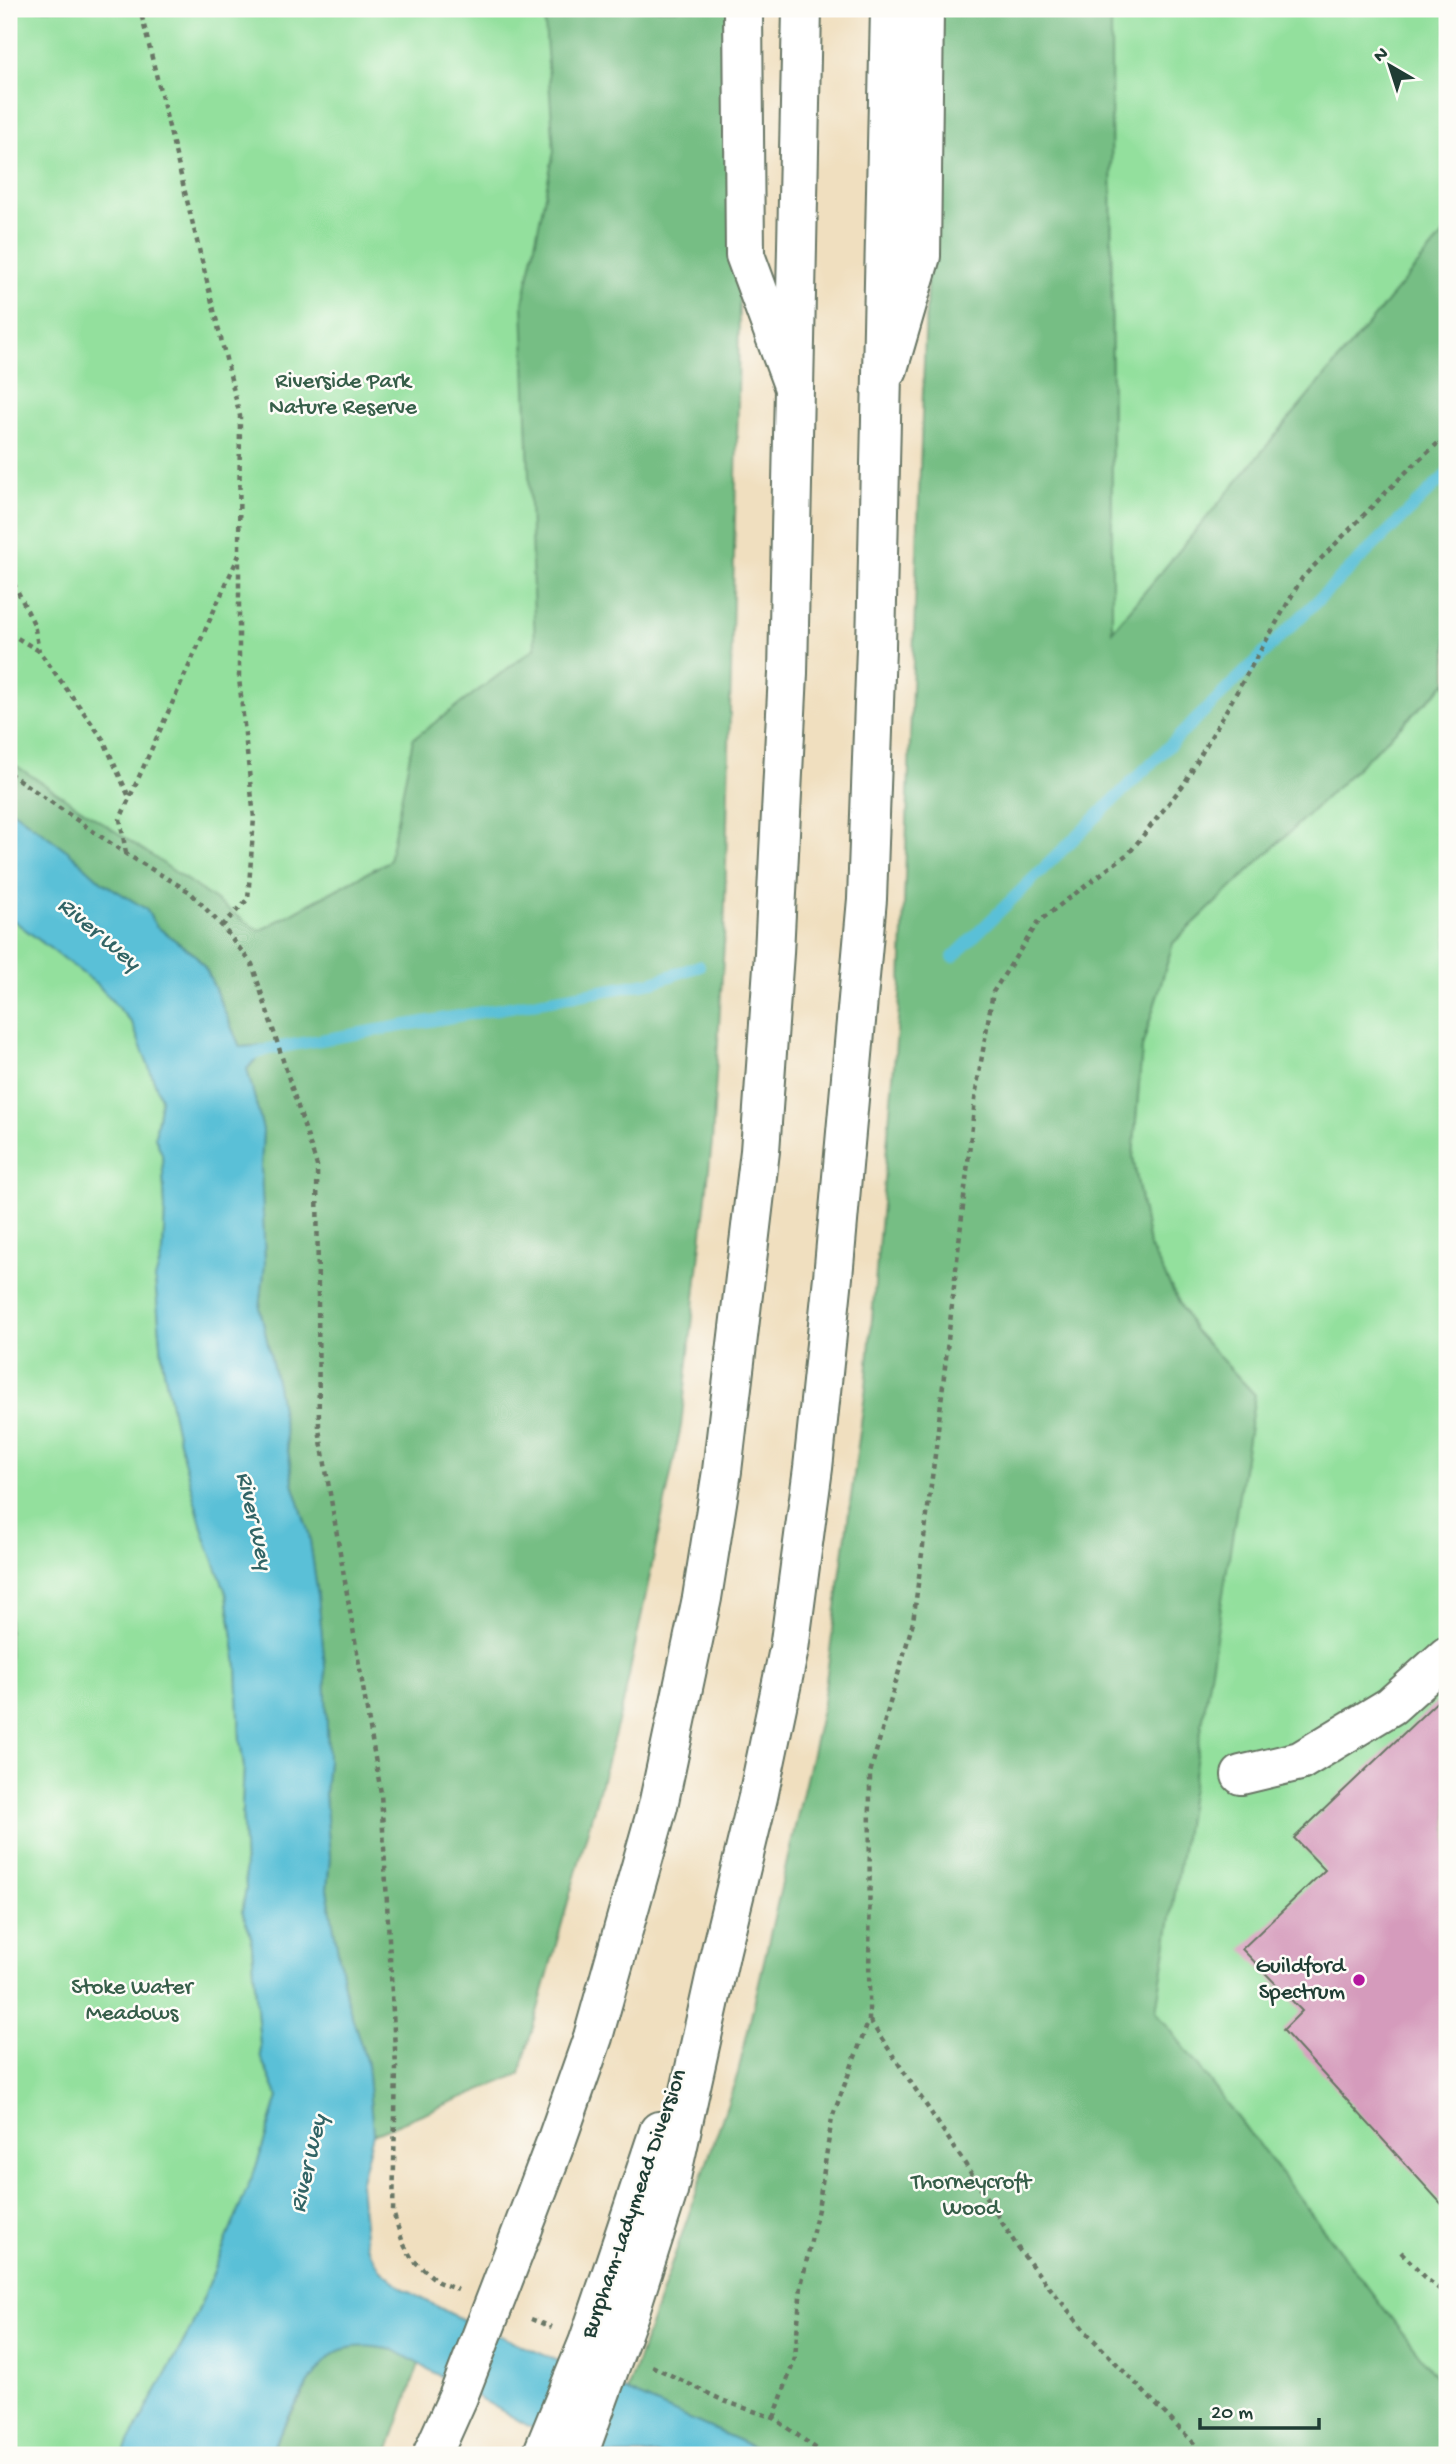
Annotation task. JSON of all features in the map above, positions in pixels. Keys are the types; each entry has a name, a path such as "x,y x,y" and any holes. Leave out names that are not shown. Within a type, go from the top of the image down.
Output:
{"main road":[{"path":"743,9 745,255 795,390"},
{"path":"432,2455 458,2397 514,2252 593,2036 658,1806 702,1598 722,1471 760,1151 774,953 788,674 802,9"},
{"path":"882,391 890,126 890,9"},
{"path":"882,391 921,256 924,9"},
{"name":"Burpham-Ladymead Diversion","path":"542,2455 588,2343 617,2302 721,1950 758,1797 789,1649 810,1493 832,1290 867,900 882,391"},
{"path":"1241,1776 1300,1761 1391,1706 1447,1656"},
{"path":"578,2455 617,2302"}],"path":[{"path":"140,9 240,416 239,678 254,818 248,899 222,926"},
{"path":"774,2418 794,2358 801,2286 818,2209 832,2118 869,2020 870,1773 913,1622 936,1447 976,1091 993,992 1039,921 1130,852 1184,784 1302,578 1406,472 1447,435"},
{"path":"126,854 120,819 239,555"},
{"path":"9,574 34,624 40,651 103,739 130,797"},
{"path":"9,633 40,651"},
{"path":"9,773 126,854 190,892 252,964 317,1166 318,1429 381,1793 396,2067 393,2212 412,2259 438,2282 464,2292"},
{"path":"869,2020 1020,2251 1085,2331 1205,2455"},
{"path":"1401,2252 1447,2295"},
{"path":"528,2317 554,2327"},
{"path":"644,2362 724,2401 774,2418 825,2455"}],"green space":[{"name":"Riverside Park Nature Reserve","path":"9,9 674,9 672,941 261,1167 9,808"},
{"path":"544,9 742,9 738,401 724,942 712,1142 681,1426 623,1704 520,2074 373,2134 367,2064 346,1997 327,1889 330,1857 325,1793 328,1760 325,1666 318,1596 309,1534 294,1487 277,1385 260,1309 265,1263 261,1167 263,1130 247,1069 269,1045 240,1047 207,971 196,956 156,926 146,909 102,882 69,852 9,808 9,761 259,931 389,861 413,739 535,648 523,303 554,151"},
{"name":"Thorneycroft Wood","path":"937,9 1111,9 1112,631 1447,230 1447,682 1173,943 1142,1047 1133,1157 1149,1245 1193,1329 1255,1395 1156,2011 1447,2391 1447,2455 772,2455 627,2392 738,2073 822,1710 866,1387 901,985"},
{"path":"1111,9 1447,9 1447,230 1112,632"},
{"path":"1447,682 1447,2391 1235,2114 772,2455 627,2392 638,2364 671,2378 992,1143 1255,1395 1193,1329 1149,1245 1133,1157 1142,1047 1173,943"},
{"name":"Stoke Water Meadows","path":"9,917 98,985 132,1023 161,1099 155,1137 162,1153 165,1209 163,1252 155,1280 163,1365 175,1426 204,1535 227,1595 237,1666 240,1741 244,1767 242,1806 246,1889 242,1912 251,1934 261,2058 278,2097 258,2162 191,2328 122,2455 9,2455"},
{"path":"365,2345 394,2350 419,2364 387,2455 268,2455 317,2369 338,2350"}],"water":[{"name":"River Wey","path":"9,808 69,852 102,882 146,909 156,926 196,956 207,971 240,1047 269,1045 271,1053 258,1056 247,1069 263,1130 261,1167 265,1263 260,1309 277,1385 294,1487 309,1534 318,1596 325,1666 328,1760 325,1793 330,1857 327,1889 346,1997 367,2064 373,2134 360,2184 366,2245 381,2270 404,2289 455,2316 772,2455 580,2455 394,2350 361,2347 341,2350 321,2366 268,2455 122,2455 191,2328 258,2162 278,2097 261,2058 251,1934 242,1912 246,1889 242,1806 244,1767 240,1741 237,1666 227,1595 204,1535 175,1426 163,1365 155,1279 163,1252 165,1209 162,1154 155,1137 161,1099 132,1023 98,985 9,917"}],"building":[{"name":"Guildford Spectrum","path":"1447,1692 1447,2210 1283,2030 1302,2011 1242,1949 1325,1870 1294,1838"}],"waterway":[{"path":"953,957 1447,474"},
{"path":"254,1054 269,1049 653,982 699,966"}],"place":[{"name":"Guildford Spectrum","path":"1359,1980"}]}
